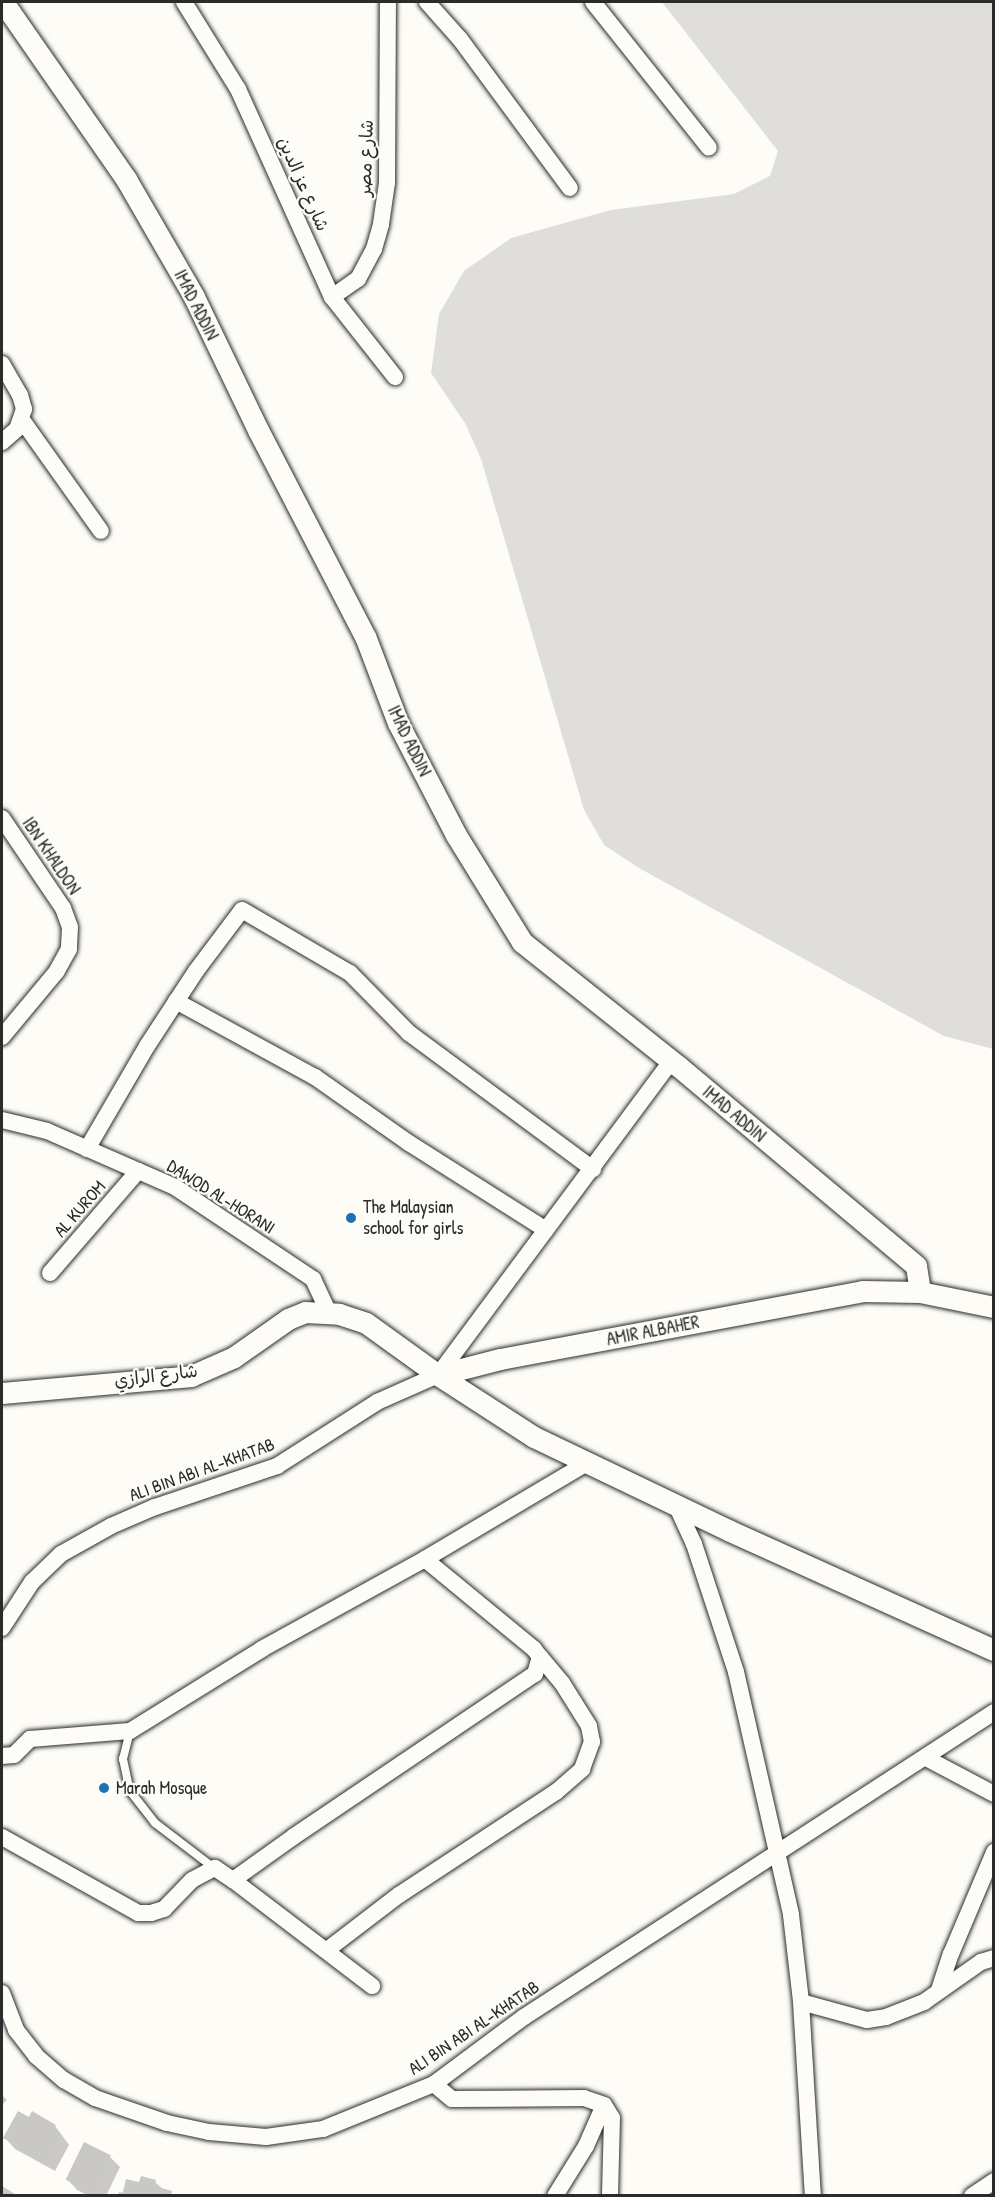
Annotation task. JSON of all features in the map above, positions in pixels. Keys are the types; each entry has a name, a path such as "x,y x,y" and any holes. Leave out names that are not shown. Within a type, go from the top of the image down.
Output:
{"street":[{"name":"IMAD ADDIN","path":"3,2 31,39 46,67 126,179 195,297 258,430 365,636 398,723 456,835 522,942 671,1061 916,1266 920,1292"},
{"name":"شارع عز الدين","path":"183,2 238,89 333,297 395,377"},
{"name":"شارع مصر","path":"333,297 358,279 374,249 381,224 387,183 388,2"},
{"path":"427,2 460,39 570,188"},
{"path":"593,2 709,148"},
{"path":"2,364 22,399 22,420 2,442"},
{"path":"22,420 101,531"},
{"name":"IBN KHALDON","path":"2,818 63,908 70,927 69,949 57,971 2,1037"},
{"path":"87,1149 176,1001 242,910 350,973 409,1033 593,1169"},
{"path":"176,1001 315,1077 409,1143 546,1230"},
{"path":"438,1375 671,1061"},
{"name":"DAWOD AL-HORANI","path":"2,1120 47,1131 175,1187 312,1278 330,1313"},
{"name":"AL KUROM","path":"50,1273 138,1171"},
{"name":"AMIR ALBAHER","path":"438,1375 500,1359 863,1291 920,1292 993,1307"},
{"path":"330,1313 348,1316 374,1328 438,1375 534,1437 676,1505 993,1650"},
{"name":"شارع الرازي","path":"2,1393 191,1376 234,1357 296,1314 330,1313"},
{"name":"ALI BIN ABI AL-KHATAB","path":"2,1628 32,1582 61,1554 111,1526 155,1507 277,1466 377,1402 438,1375"},
{"path":"2,1756 14,1755 30,1739 130,1731 262,1648 425,1558 587,1463"},
{"path":"676,1505 694,1544 735,1672 791,1915 801,2002 813,2196"},
{"path":"327,1950 399,1895 556,1792 582,1769 592,1742 590,1726 562,1683 540,1657 425,1558"},
{"path":"233,1880 303,1830 532,1677 539,1668 540,1657"},
{"name":"ALI BIN ABI AL-KHATAB","path":"2,1993 16,2030 36,2056 64,2080 95,2098 128,2111 209,2132 266,2137 323,2130 434,2084 524,2017 926,1758 993,1712"},
{"path":"926,1758 993,1794"},
{"path":"2,1837 138,1913 151,1913 164,1909 192,1880 215,1868 372,1986"},
{"path":"939,1990 951,1954 993,1852"},
{"path":"801,2002 867,2020 907,2010 981,1962 993,1958"},
{"path":"434,2084 452,2099 584,2098 604,2105 612,2118 610,2196"},
{"path":"555,2196 586,2146 604,2105"},
{"path":"972,2196 993,2181"}],"lane":[{"path":"130,1731 123,1759 130,1791 155,1823 215,1868"}],"shaded area":[{"path":"662,2 993,2 993,1049 944,1036 639,868 604,845 584,810 481,459 465,423 431,373 439,314 464,271 511,238 611,210 734,194 770,176 778,151"}],"building":[{"path":"18,2111 29,2117 32,2111 56,2125 54,2129 60,2133 44,2161 3,2138"},
{"path":"84,2142 111,2155 93,2193 66,2180"},
{"path":"141,2176 156,2180 154,2186 172,2191 171,2196 122,2196 126,2179 139,2182"}],"place":[{"name":"The Malaysian school for girls","path":"351,1218"},
{"name":"Marah Mosque","path":"104,1788"}]}
